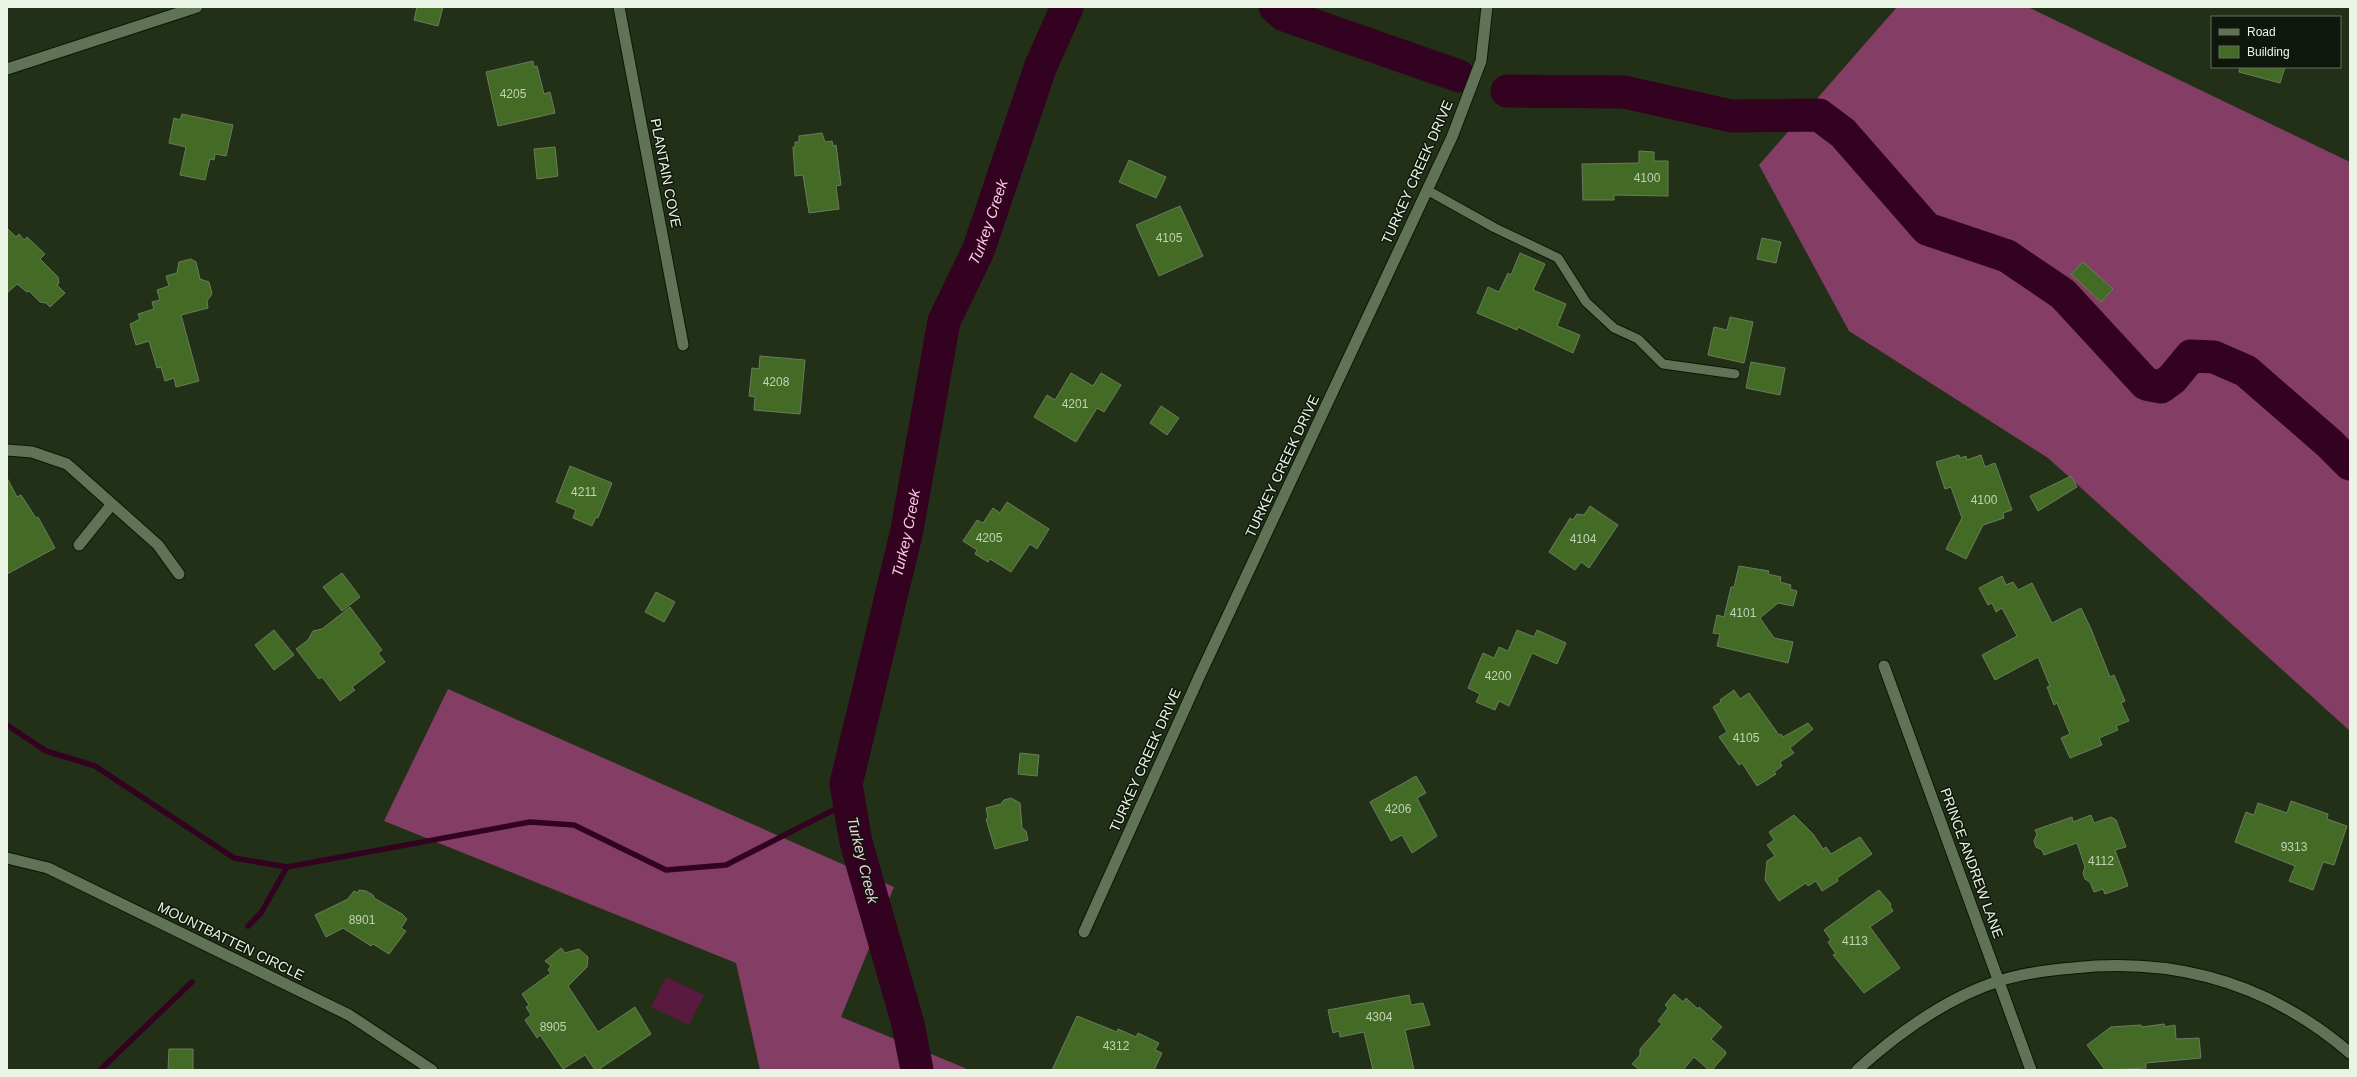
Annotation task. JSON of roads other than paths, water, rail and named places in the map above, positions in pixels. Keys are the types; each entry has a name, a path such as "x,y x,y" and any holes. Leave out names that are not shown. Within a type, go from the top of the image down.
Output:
{"street":[{"path":"7,69 197,7"},
{"name":"PLANTAIN COVE","path":"620,7 683,345"},
{"name":"TURKEY CREEK DRIVE","path":"1084,932 1200,675 1452,137 1481,61 1487,7"},
{"path":"7,450 32,452 67,464 158,545 179,574"},
{"path":"79,545 112,504"},
{"name":"PRINCE ANDREW LANE","path":"1884,666 2032,1070"},
{"name":"MOUNTBATTEN CIRCLE","path":"7,858 48,868 349,1015 432,1070"},
{"path":"1857,1070 1915,1023 1956,1000 1999,981 2047,970 2114,964 2179,970 2218,978 2252,991 2282,1005 2333,1038 2350,1053"}],"lane":[{"path":"1427,190 1495,228 1558,258 1586,302 1614,328 1638,339 1664,364 1735,374"}],"waterway":[{"name":"Turkey Creek","path":"917,1070 908,1024 856,842 846,784 907,530 944,321 978,251 1040,68 1067,7"},
{"path":"1275,7 1284,15 1459,76"},
{"path":"1507,91 1624,92 1731,116 1819,115 1843,133 1927,229 2007,256 2063,294 2146,384 2161,387 2172,379 2191,356 2214,357 2246,371 2330,444 2350,464"},
{"path":"7,725 46,751 95,766 234,858 287,867 530,822 574,825 666,870 726,865 849,802"},
{"path":"248,926 261,913 287,867"},
{"path":"100,1070 192,982"}]}
